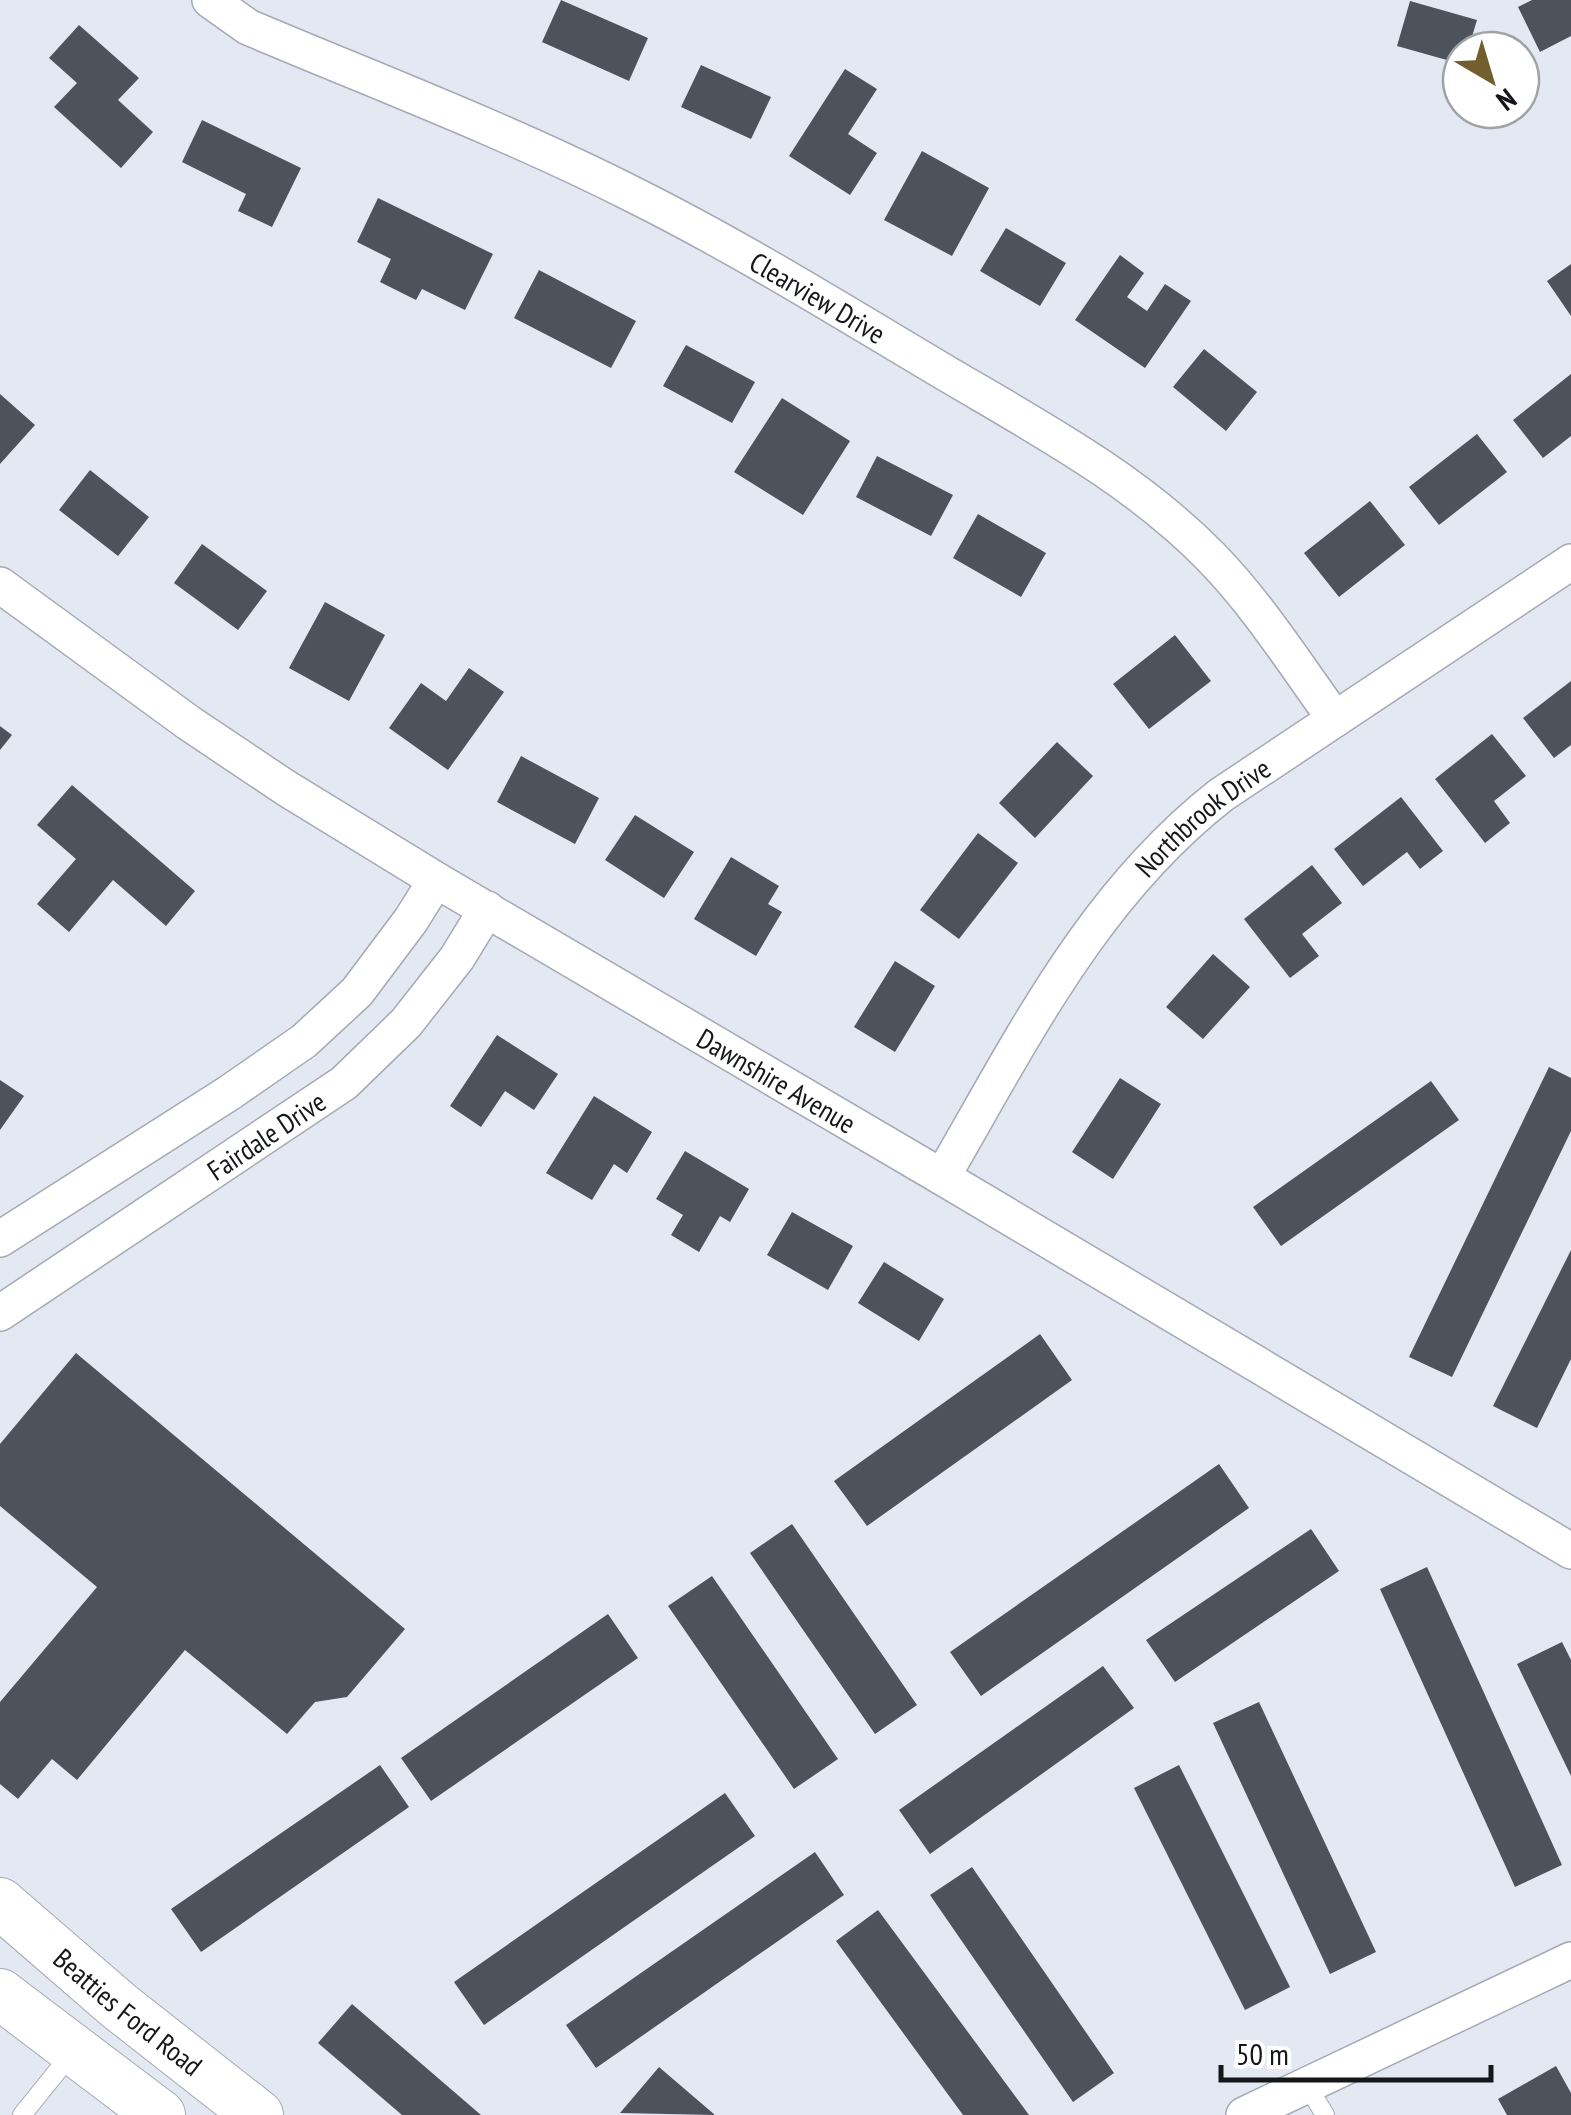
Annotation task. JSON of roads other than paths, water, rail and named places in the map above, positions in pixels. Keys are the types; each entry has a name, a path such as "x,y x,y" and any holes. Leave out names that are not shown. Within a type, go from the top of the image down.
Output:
{"main road":[{"name":"Beatties Ford Road","path":"0,1903 118,2006 258,2115"},
{"path":"0,1994 160,2115"}],"street":[{"name":"Clearview Drive","path":"210,0 248,27 536,148 635,195 742,251 1074,450 1154,506 1211,558 1261,618 1335,719"},
{"name":"Northbrook Drive","path":"942,1177 1052,987 1136,872 1221,795 1571,562"},
{"name":"Dawnshire Avenue","path":"0,585 286,788 1571,1551"},
{"name":"Fairdale Drive","path":"0,1238 304,1041 357,992 436,880"},
{"name":"Fairdale Drive","path":"0,1313 344,1084 406,1023 457,958 487,909"},
{"path":"129,1156 160,1204"},
{"path":"1244,2115 1316,2100 1571,1960"}],"lane":[{"path":"22,2115 76,2049"}]}
